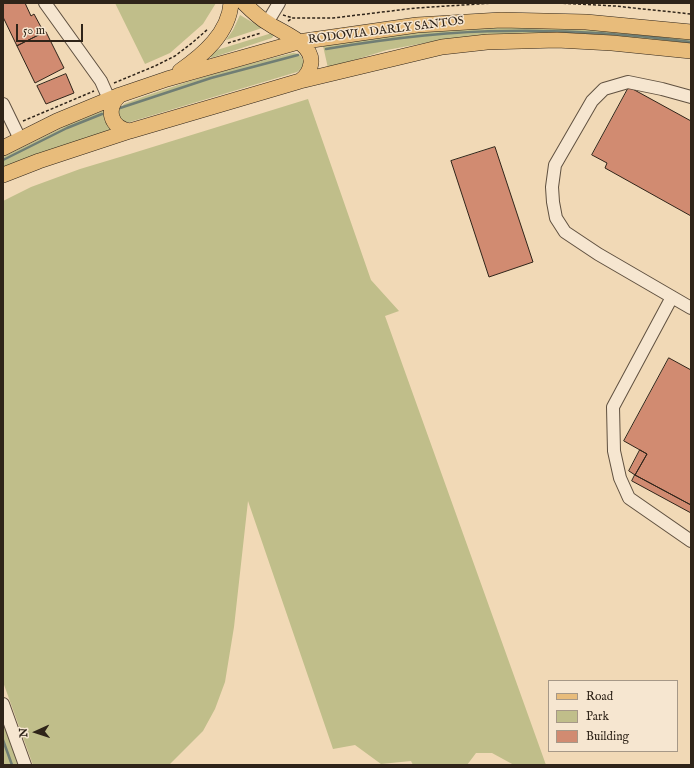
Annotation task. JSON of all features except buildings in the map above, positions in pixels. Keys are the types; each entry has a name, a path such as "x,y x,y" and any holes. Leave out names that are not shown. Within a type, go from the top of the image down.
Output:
{"main road":[{"path":"167,79 198,58 218,37 225,28 231,3"},
{"path":"248,7 278,22 312,33 350,34"},
{"name":"RODOVIA DARLY SANTOS","path":"3,148 111,94 298,42 389,28 445,23 523,20 614,24 691,32"},
{"path":"278,22 309,51 311,61 310,70 300,81"},
{"name":"RODOVIA DARLY SANTOS","path":"3,175 25,166 130,131 300,81 428,50 474,43 557,40 612,43 691,51"},
{"path":"111,94 113,102 111,112 112,117 117,125 130,131"}],"street":[{"path":"44,3 111,94"},
{"path":"278,22 279,3"},
{"path":"691,97 628,82 604,88 592,101 555,165 552,187 556,218 565,232 598,254 691,308"},
{"path":"3,104 20,139"},
{"path":"3,180 25,166"},
{"path":"672,297 613,407 614,451 620,478 629,498 691,541"},
{"path":"3,704 25,765"}],"path":[{"path":"13,125 111,94 192,43 207,28 226,44 278,22 333,18 416,8 494,3"},
{"path":"558,3 615,6 691,14"}],"green space":[{"path":"115,3 216,3 203,24 170,53 145,64"},
{"path":"240,15 262,28 226,40 233,30"},
{"path":"502,27 585,28 691,39 691,46 467,37 387,50 328,68 323,46 418,32"},
{"path":"272,33 274,35 272,38 211,58 210,56 217,50"},
{"path":"293,53 300,55 304,63 304,66 297,72 130,122 124,122 120,119 118,111 124,104 207,76"},
{"path":"308,99 371,280 399,311 385,316 546,765 514,765 492,753 476,753 467,765 413,765 411,761 381,764 355,745 333,749 248,501 234,627 225,682 215,709 203,731 169,765 33,765 3,682 3,201 31,187 80,169"},
{"path":"105,110 106,122 113,131 3,170 3,157 68,125"},
{"path":"3,719 20,765 4,765"}],"waterway":[{"path":"326,49 416,36 484,31 576,32 691,42"},
{"path":"120,108 211,78 298,55"},
{"path":"3,160 67,128 102,114"},
{"path":"3,740 12,765"}]}
